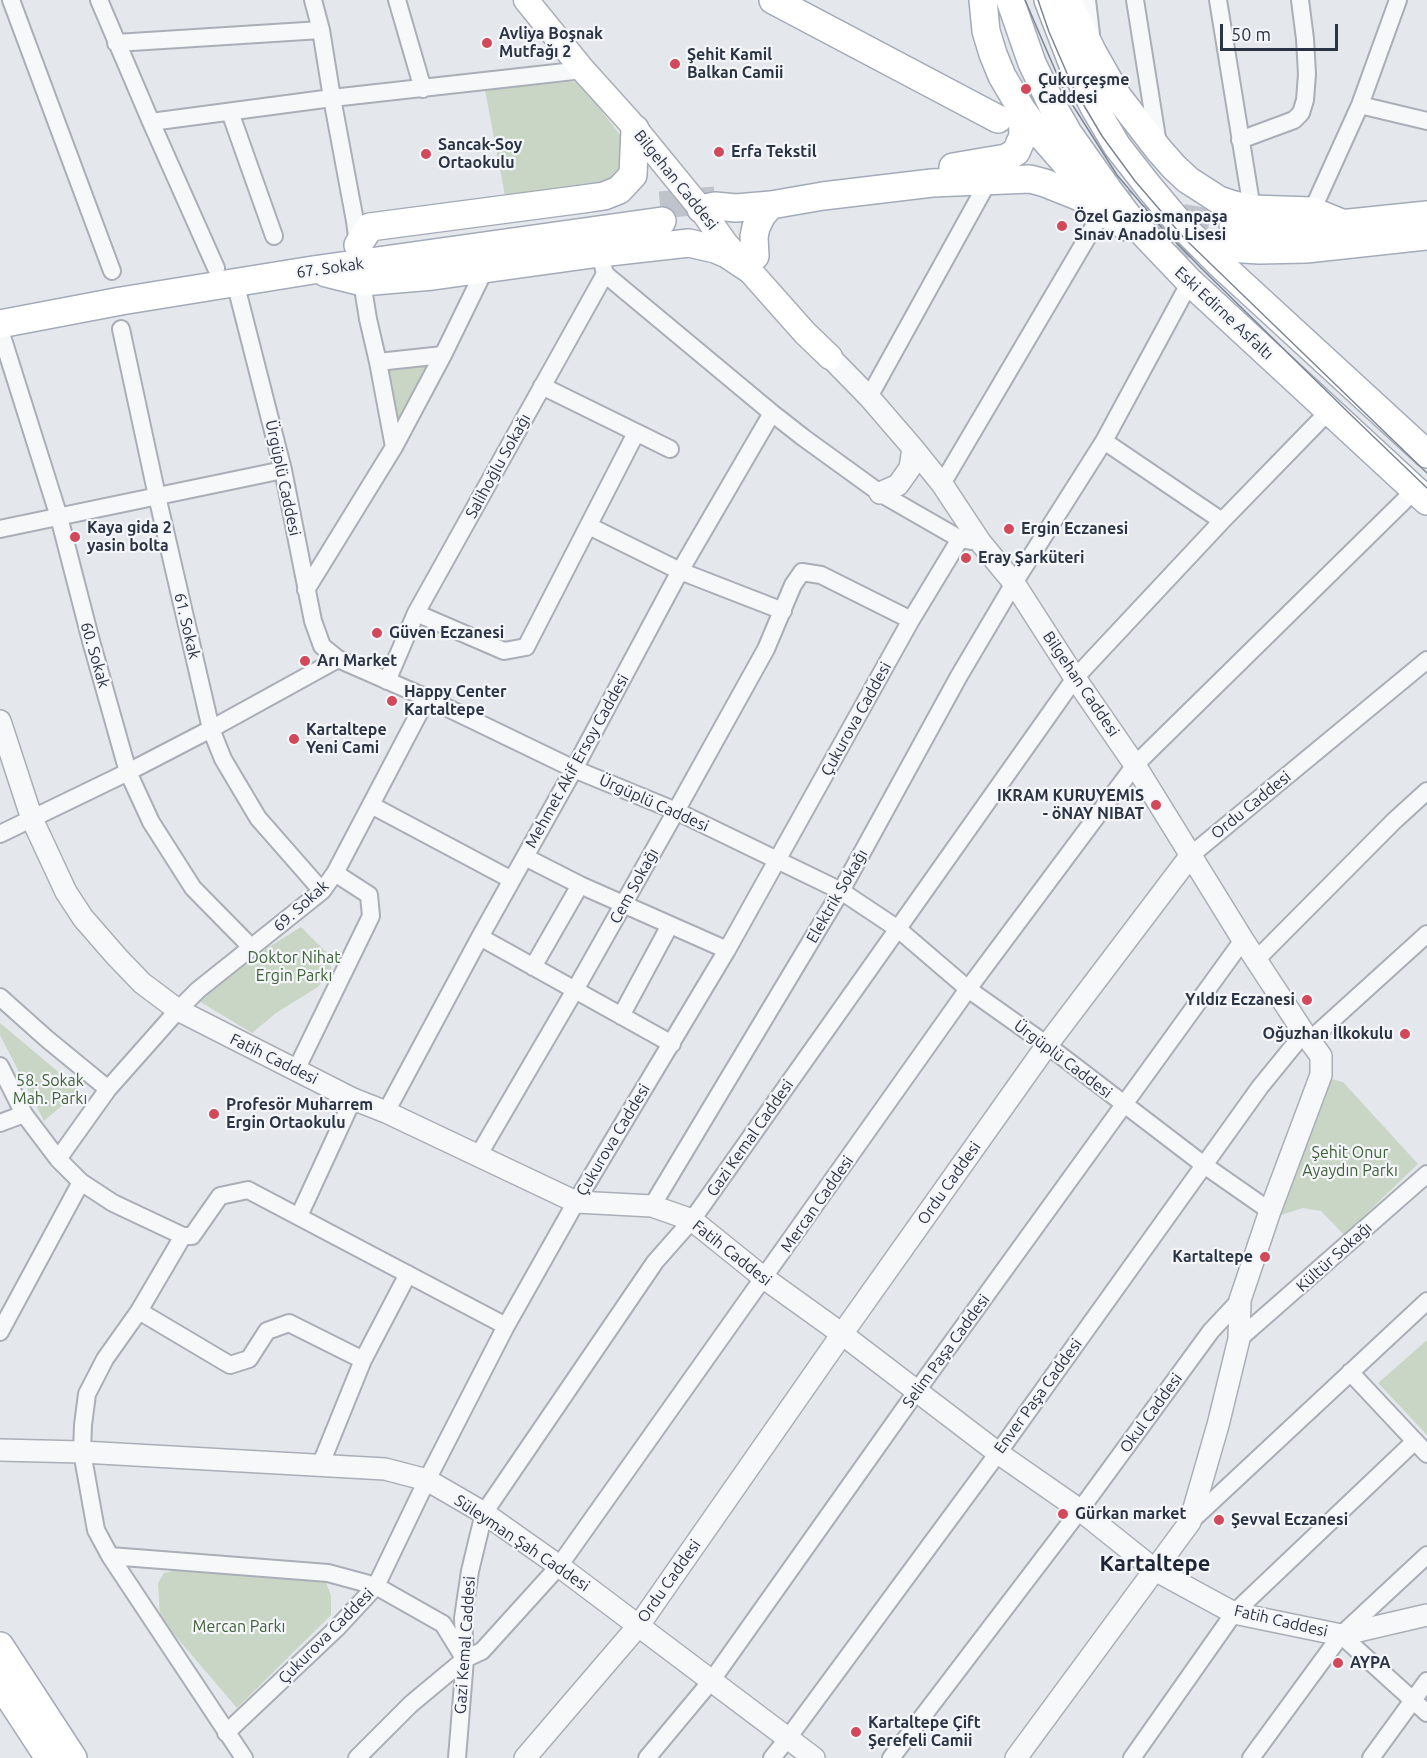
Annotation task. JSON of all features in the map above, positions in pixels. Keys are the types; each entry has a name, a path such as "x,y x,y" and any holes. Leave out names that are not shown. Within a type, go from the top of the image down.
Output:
{"main road":[{"name":"Bilgehan Caddesi","path":"526,0 583,70 708,207"},
{"name":"Bilgehan Caddesi","path":"546,0 708,207 726,244 752,262 805,333 830,357"},
{"path":"774,0 1010,114 1035,129 1077,176 1108,204 1130,219"},
{"path":"708,207 771,206 824,196 932,183 989,170 1016,152 1023,136 1010,114 1002,76 986,31 983,0"},
{"name":"Eski Edirne Asfaltı","path":"1010,0 1032,63 1062,123 1085,159 1130,219 1190,282 1421,496"},
{"name":"Eski Edirne Asfaltı","path":"1048,0 1073,65 1094,106 1117,146 1150,189 1181,225 1220,264 1427,454"},
{"path":"1067,0 1118,97 1174,167 1202,190 1219,200 1238,228 1306,249 1427,236"},
{"path":"358,245 370,227 604,196 619,190 633,175 635,129"},
{"path":"708,207 738,195 922,172 989,170 1045,183 1080,197 1153,244"},
{"path":"313,270 362,282 485,269 603,263 689,243 752,262 756,227 762,215 771,206"},
{"path":"1238,228 1312,211 1344,224"},
{"name":"67. Sokak","path":"0,306 226,275 313,270 661,213 358,245 226,275 121,301 0,324"},
{"path":"1238,228 1291,229 1427,215"},
{"path":"0,1646 74,1758"},
{"path":"0,1683 50,1758"}],"street":[{"path":"12,0 112,271"},
{"name":"Ürgüplü Caddesi","path":"99,0 151,122 226,275 283,470 306,590 322,646 338,659 427,698 574,769 676,812 841,891 898,929 968,989 1203,1165 1270,1211"},
{"path":"314,0 358,245"},
{"path":"397,0 423,89"},
{"path":"1087,0 1093,53"},
{"path":"1135,0 1159,150"},
{"path":"1218,0 1240,140 1238,228"},
{"path":"1240,140 1294,120 1302,112 1306,74 1305,39 1300,0"},
{"path":"1312,211 1360,105 1398,0"},
{"path":"116,43 321,30"},
{"path":"151,122 583,70"},
{"path":"1360,105 1427,121"},
{"path":"230,111 274,236"},
{"path":"868,397 989,170"},
{"path":"942,484 1103,211"},
{"path":"603,263 772,413 880,493 960,539 981,543"},
{"name":"Salihoğlu Sokağı","path":"387,681 416,613 542,386 603,263"},
{"path":"306,590 394,447 485,269"},
{"path":"362,282 394,447"},
{"name":"Elektrik Sokağı","path":"652,1206 841,891 959,676 1014,583 1104,441 1190,282"},
{"name":"61. Sokak","path":"121,329 211,729 224,759 258,818 322,891"},
{"name":"60. Sokak","path":"0,330 58,518 128,772 151,822 194,888 252,948"},
{"path":"378,362 442,355"},
{"name":"Bilgehan Caddesi","path":"830,357 913,448 942,484 981,543 1014,583 1135,765 1243,940 1307,1036"},
{"path":"542,386 670,449"},
{"name":"Gazi Kemal Caddesi","path":"457,1758 465,1659 465,1606 470,1571 484,1513 655,1262 692,1220 1075,678 1328,412"},
{"name":"Mehmet Akif Ersoy Caddesi","path":"386,1112 680,571 772,413"},
{"path":"416,613 504,651 526,647 636,433"},
{"path":"1104,441 1222,521"},
{"path":"880,493 898,485 910,468 913,448"},
{"path":"0,529 283,470"},
{"name":"Mercan Caddesi","path":"357,1758 411,1704 465,1659 483,1651 559,1566 968,989 1135,765 1421,496"},
{"path":"589,526 680,571 783,611"},
{"name":"Çukurova Caddesi","path":"226,1733 337,1628 376,1586 506,1326 576,1202 672,1044 911,620 960,539"},
{"name":"Cem Sokağı","path":"478,1156 676,812 766,649 793,585 802,572 821,575 911,620"},
{"path":"0,834 128,772 338,659"},
{"name":"Ordu Caddesi","path":"525,1758 639,1625 1047,1046 1191,855 1427,660"},
{"name":"69. Sokak","path":"57,1159 108,1089 178,1010 198,990 322,891 335,873 427,698"},
{"name":"Fatih Caddesi","path":"0,721 32,819 66,892 83,918 142,983 178,1010 353,1099 386,1112 576,1202 652,1206 692,1220 764,1278 842,1334 998,1453 1080,1510 1155,1570 1234,1613 1341,1635 1427,1615"},
{"path":"1256,960 1427,790"},
{"path":"371,805 512,880"},
{"path":"525,857 580,885 726,950"},
{"path":"296,1070 371,916 369,895 335,873"},
{"path":"533,967 580,885"},
{"path":"621,1016 670,925"},
{"name":"Enver Paşa Caddesi","path":"772,1758 998,1453 1260,1088 1307,1036 1427,934"},
{"path":"480,937 672,1044"},
{"name":"Selim Paşa Caddesi","path":"646,1758 712,1680 916,1392 1243,940"},
{"path":"0,997 108,1089"},
{"name":"Okul Caddesi","path":"891,1758 1080,1510 1211,1331 1240,1300 1270,1211 1322,1075 1321,1056 1307,1036"},
{"path":"0,1066 24,1114 57,1159 81,1182 113,1203 183,1236 192,1236 220,1196 248,1190 506,1326"},
{"path":"299,1216 353,1099"},
{"path":"0,1123 24,1114"},
{"name":"Kültür Sokağı","path":"1239,1340 1427,1174"},
{"path":"0,1332 81,1182"},
{"path":"183,1236 139,1311 105,1359 87,1394 82,1452 96,1530 110,1556 243,1758"},
{"path":"320,1466 363,1360 408,1274"},
{"path":"1190,1522 1218,1425 1239,1340 1240,1300"},
{"path":"1016,1758 1190,1522 1427,1301"},
{"path":"139,1311 230,1365 249,1359 267,1331 289,1323 363,1360"},
{"path":"1350,1372 1427,1454"},
{"path":"1132,1758 1234,1613 1415,1441"},
{"name":"Süleyman Şah Caddesi","path":"0,1450 82,1452 385,1469 427,1480 484,1513 559,1566 814,1758"},
{"path":"1251,1758 1341,1635 1427,1555"},
{"path":"110,1556 328,1573 376,1586 443,1624 465,1659"},
{"path":"1341,1635 1427,1713"},
{"path":"1371,1758 1427,1681"}],"green space":[{"path":"579,81 624,140 628,152 615,183 506,201 485,90"},
{"path":"433,362 396,430 386,367"},
{"name":"Doktor Nihat Ergin Parkı","path":"301,927 331,957 331,972 318,987 276,1013 252,1033 197,1000 261,952"},
{"name":"58. Sokak Mah. Parkı","path":"0,1023 80,1090 44,1121 0,1035"},
{"name":"Şehit Onur Ayaydın Parkı","path":"1327,1078 1343,1082 1418,1164 1344,1235 1321,1211 1303,1208 1281,1215"},
{"path":"1427,1340 1427,1435 1378,1383"},
{"name":"Mercan Parkı","path":"178,1570 325,1579 331,1596 331,1615 237,1708 160,1618 158,1583 164,1573"}],"tunnel":[{"path":"1103,198 1180,217 1233,226"},
{"path":"660,205 715,200"},
{"path":"1138,229 1170,242 1216,247"}],"tram line":[{"path":"1025,0 1065,93 1117,175 1162,228 1201,268 1427,488"},
{"path":"1038,0 1073,87 1102,136 1135,181 1184,238 1427,473"}],"place":[{"name":"Avliya Boşnak Mutfağı 2","path":"487,43"},
{"name":"Şehit Kamil Balkan Camii","path":"675,64"},
{"name":"Çukurçeşme Caddesi","path":"1026,89"},
{"name":"Erfa Tekstil","path":"719,152"},
{"name":"Sancak-Soy Ortaokulu","path":"426,154"},
{"name":"Özel Gaziosmanpaşa Sınav Anadolu Lisesi","path":"1062,226"},
{"name":"Ergin Eczanesi","path":"1009,529"},
{"name":"Kaya gida 2 yasin bolta","path":"75,537"},
{"name":"Eray Şarküteri","path":"966,558"},
{"name":"Güven Eczanesi","path":"377,633"},
{"name":"Arı Market","path":"305,661"},
{"name":"Happy Center Kartaltepe","path":"392,701"},
{"name":"Kartaltepe Yeni Cami","path":"294,739"},
{"name":"IKRAM KURUYEMIS - öNAY NIBAT","path":"1156,805"},
{"name":"Yıldız Eczanesi","path":"1307,1000"},
{"name":"Oğuzhan İlkokulu","path":"1405,1034"},
{"name":"Profesör Muharrem Ergin Ortaokulu","path":"214,1114"},
{"name":"Kartaltepe","path":"1265,1257"},
{"name":"Gürkan market","path":"1063,1514"},
{"name":"Şevval Eczanesi","path":"1219,1520"},
{"name":"AYPA","path":"1338,1663"},
{"name":"Kartaltepe Çift Şerefeli Camii","path":"856,1732"}],"district":[{"name":"Kartaltepe","path":"1155,1564"}]}
